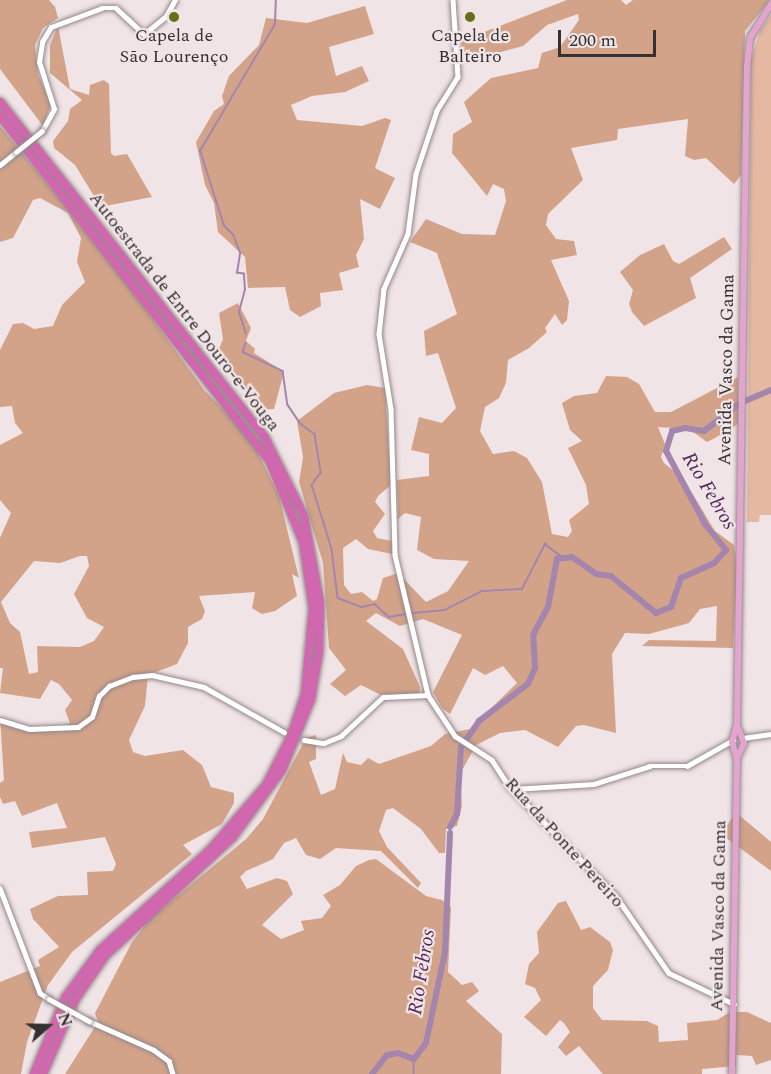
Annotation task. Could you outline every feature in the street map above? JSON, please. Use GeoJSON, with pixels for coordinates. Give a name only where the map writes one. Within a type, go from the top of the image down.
{"type":"FeatureCollection","features":[{"type":"Feature","properties":{"kind":"highway","name":"Autoestrada de Entre Douro-e-Vouga"},"geometry":{"type":"LineString","coordinates":[[0,102],[265,438],[304,516],[320,603],[319,651],[310,699],[278,777],[233,837],[105,956],[75,1000],[43,1074]]}},
{"type":"Feature","properties":{"kind":"highway","name":"Autoestrada de Entre Douro-e-Vouga"},"geometry":{"type":"LineString","coordinates":[[0,116],[270,462],[290,501],[303,542],[313,609],[305,694],[291,736],[266,785],[211,849],[100,950],[65,998],[34,1074]]}},
{"type":"Feature","properties":{"kind":"main road","name":"Avenida Vasco da Gama"},"geometry":{"type":"LineString","coordinates":[[732,1074],[748,53],[750,38],[771,4]]}},
{"type":"Feature","properties":{"kind":"main road","name":"Avenida Vasco da Gama"},"geometry":{"type":"LineString","coordinates":[[748,53],[771,10]]}},
{"type":"Feature","properties":{"kind":"street"},"geometry":{"type":"LineString","coordinates":[[0,165],[42,131],[54,109],[39,62],[46,33],[64,20],[102,8],[119,9],[144,34],[172,9],[175,0]]}},
{"type":"Feature","properties":{"kind":"street"},"geometry":{"type":"LineString","coordinates":[[304,740],[324,743],[341,736],[383,697],[428,695],[395,555],[391,409],[379,334],[384,289],[408,234],[416,174],[438,111],[457,81],[459,61],[453,0]]}},
{"type":"Feature","properties":{"kind":"street"},"geometry":{"type":"LineString","coordinates":[[0,720],[29,729],[78,728],[92,717],[99,696],[109,686],[152,675],[204,687],[267,725],[284,732]]}},
{"type":"Feature","properties":{"kind":"street","name":"Rua da Ponte Pereiro"},"geometry":{"type":"LineString","coordinates":[[428,695],[463,742],[489,757],[513,789],[616,896],[669,973],[734,1004]]}},
{"type":"Feature","properties":{"kind":"street"},"geometry":{"type":"LineString","coordinates":[[724,745],[737,722]]}},
{"type":"Feature","properties":{"kind":"street"},"geometry":{"type":"LineString","coordinates":[[513,789],[594,784],[650,766],[687,766],[724,745],[771,734]]}},
{"type":"Feature","properties":{"kind":"street"},"geometry":{"type":"LineString","coordinates":[[0,888],[40,993],[89,1021],[154,1050],[169,1061],[173,1074]]}},
{"type":"Feature","properties":{"kind":"shaded area"},"geometry":{"type":"Polygon","coordinates":[[[0,0],[49,0],[55,7],[58,18],[43,28],[35,45],[38,74],[51,104],[43,126],[0,69],[0,0]]]}},
{"type":"Feature","properties":{"kind":"shaded area"},"geometry":{"type":"Polygon","coordinates":[[[567,0],[621,0],[626,5],[633,0],[770,0],[745,31],[741,175],[734,184],[706,158],[694,160],[685,156],[688,119],[618,129],[617,140],[571,148],[583,180],[548,214],[546,225],[556,239],[574,241],[577,255],[551,260],[569,301],[567,320],[562,325],[555,314],[545,328],[547,332],[529,348],[508,360],[506,383],[499,398],[485,407],[480,431],[493,454],[514,451],[527,458],[542,482],[552,534],[568,537],[572,531],[569,520],[589,504],[586,485],[568,448],[582,441],[570,430],[562,403],[574,396],[597,393],[606,376],[627,377],[639,384],[655,412],[671,412],[738,377],[738,424],[707,442],[689,429],[658,427],[665,444],[661,457],[664,463],[683,478],[715,531],[734,545],[737,564],[733,648],[642,646],[649,640],[716,641],[717,606],[700,609],[689,623],[649,634],[625,633],[612,654],[616,733],[584,725],[576,726],[558,747],[525,730],[500,733],[476,745],[460,774],[462,806],[457,826],[446,829],[445,853],[439,853],[421,829],[393,808],[386,810],[379,831],[387,847],[421,883],[418,888],[381,851],[336,848],[320,859],[306,855],[296,838],[284,843],[273,859],[246,871],[240,877],[247,889],[277,878],[287,881],[293,894],[262,925],[281,939],[304,930],[301,921],[322,918],[331,906],[323,895],[340,885],[356,866],[369,860],[376,859],[426,896],[442,900],[451,907],[448,972],[462,985],[472,982],[479,991],[466,1001],[502,1034],[501,1074],[65,1074],[98,1022],[95,1013],[132,942],[152,917],[246,839],[263,819],[306,738],[316,735],[316,759],[309,762],[321,795],[335,789],[343,753],[347,762],[361,765],[368,758],[379,764],[431,746],[445,734],[470,729],[517,683],[503,666],[485,675],[473,668],[450,714],[442,708],[433,692],[462,635],[423,619],[400,626],[376,613],[366,621],[403,649],[420,687],[419,696],[387,698],[361,685],[345,696],[330,684],[346,670],[329,648],[323,563],[299,482],[303,457],[297,421],[334,393],[367,385],[385,388],[391,485],[378,496],[375,502],[385,514],[373,531],[377,538],[392,541],[392,554],[368,549],[356,539],[343,548],[344,585],[351,594],[362,592],[373,601],[377,599],[383,578],[398,573],[426,602],[448,591],[469,561],[434,559],[417,550],[421,517],[405,513],[398,519],[397,480],[429,476],[429,454],[411,450],[419,417],[442,423],[456,408],[438,353],[426,356],[424,331],[457,314],[437,253],[410,242],[426,219],[462,234],[495,235],[506,201],[504,189],[493,184],[487,196],[452,153],[453,134],[472,122],[464,102],[491,78],[538,68],[542,53],[560,47],[579,20],[578,14],[547,25],[523,46],[464,62],[461,41],[567,0]]]}},
{"type":"Feature","properties":{"kind":"shaded area"},"geometry":{"type":"Polygon","coordinates":[[[365,6],[374,34],[329,47],[336,76],[362,66],[369,81],[345,92],[312,96],[291,105],[297,120],[362,126],[385,118],[391,120],[375,168],[395,178],[380,209],[360,199],[364,239],[356,255],[359,267],[339,273],[343,290],[320,293],[321,306],[300,317],[290,310],[285,287],[248,288],[245,257],[218,232],[214,203],[205,185],[196,142],[214,111],[224,104],[222,96],[229,76],[259,45],[266,18],[307,23],[365,6]]]}},
{"type":"Feature","properties":{"kind":"shaded area"},"geometry":{"type":"Polygon","coordinates":[[[771,15],[771,515],[760,515],[759,522],[747,522],[751,60],[760,31],[771,15]]]}},
{"type":"Feature","properties":{"kind":"shaded area"},"geometry":{"type":"Polygon","coordinates":[[[58,26],[70,89],[89,95],[90,85],[104,80],[109,84],[111,153],[114,156],[127,154],[152,197],[105,206],[105,214],[75,165],[54,148],[53,141],[68,121],[70,109],[82,100],[50,73],[50,45],[58,26]]]}},
{"type":"Feature","properties":{"kind":"shaded area"},"geometry":{"type":"Polygon","coordinates":[[[0,126],[114,266],[205,391],[238,424],[258,453],[279,496],[299,578],[292,574],[297,596],[275,611],[262,614],[252,608],[255,592],[199,596],[205,611],[202,619],[188,627],[188,643],[177,664],[148,675],[145,706],[129,740],[133,752],[145,756],[183,750],[202,765],[211,787],[234,793],[234,803],[222,824],[183,845],[192,854],[72,952],[48,985],[27,1042],[21,1074],[0,1074],[0,982],[40,966],[38,960],[59,947],[33,919],[30,909],[58,896],[88,895],[87,872],[113,871],[116,864],[105,837],[32,848],[29,832],[67,828],[57,803],[22,816],[15,801],[3,804],[0,797],[0,783],[4,780],[0,717],[27,728],[64,726],[70,723],[65,710],[72,700],[59,684],[51,680],[40,699],[0,693],[3,668],[0,668],[0,538],[11,513],[0,500],[0,445],[23,433],[15,423],[12,406],[0,407],[0,350],[13,324],[23,323],[34,329],[53,326],[62,305],[85,282],[77,262],[81,238],[68,213],[40,198],[33,200],[13,238],[0,242],[0,126]],[[87,556],[60,563],[34,561],[1,602],[10,623],[20,632],[29,674],[38,672],[37,646],[80,647],[94,641],[104,627],[87,618],[74,594],[89,566],[87,556]]]}},
{"type":"Feature","properties":{"kind":"shaded area"},"geometry":{"type":"Polygon","coordinates":[[[724,237],[732,249],[690,278],[696,298],[644,326],[632,312],[629,304],[633,290],[620,272],[640,255],[664,244],[673,261],[679,264],[724,237]]]}},
{"type":"Feature","properties":{"kind":"shaded area"},"geometry":{"type":"Polygon","coordinates":[[[238,303],[251,328],[246,341],[255,349],[254,353],[284,372],[274,409],[259,410],[216,356],[223,339],[219,313],[238,303]]]}},
{"type":"Feature","properties":{"kind":"shaded area"},"geometry":{"type":"Polygon","coordinates":[[[739,815],[771,842],[771,871],[721,834],[733,817],[739,815]]]}},
{"type":"Feature","properties":{"kind":"shaded area"},"geometry":{"type":"Polygon","coordinates":[[[566,901],[581,930],[590,927],[610,942],[613,950],[608,970],[593,986],[593,1008],[602,1020],[647,1021],[658,1026],[659,1042],[688,1040],[687,1023],[717,1020],[730,1012],[747,1012],[771,1023],[771,1060],[756,1065],[752,1056],[736,1055],[736,1066],[702,1069],[702,1074],[603,1074],[579,1046],[566,1056],[558,1047],[570,1032],[564,1023],[560,1020],[546,1036],[524,1017],[541,1000],[535,988],[525,984],[529,964],[539,953],[537,932],[558,903],[566,901]]]}},
{"type":"Feature","properties":{"kind":"waterway"},"geometry":{"type":"LineString","coordinates":[[246,334],[239,312],[245,290],[244,274],[237,273],[240,253],[233,235],[224,226],[200,151],[275,24],[276,0]]}},
{"type":"Feature","properties":{"kind":"waterway"},"geometry":{"type":"LineString","coordinates":[[246,343],[243,352],[283,371],[288,405],[301,424],[315,434],[321,473],[312,485],[332,549],[338,598],[362,607],[375,604],[389,617],[406,614]]}},
{"type":"Feature","properties":{"kind":"waterway","name":"Rio Febros"},"geometry":{"type":"LineString","coordinates":[[745,401],[771,390]]}},
{"type":"Feature","properties":{"kind":"waterway","name":"Rio Febros"},"geometry":{"type":"LineString","coordinates":[[450,827],[457,814],[461,747],[479,721],[528,684],[535,668],[533,635],[548,607],[557,559],[572,557],[596,574],[611,576],[656,613],[671,607],[681,578],[714,563],[726,550],[705,524],[666,451],[672,431],[685,428],[704,431],[739,404]]}},
{"type":"Feature","properties":{"kind":"waterway"},"geometry":{"type":"LineString","coordinates":[[412,613],[445,610],[482,591],[522,589],[545,544],[562,557]]}},
{"type":"Feature","properties":{"kind":"waterway","name":"Rio Febros"},"geometry":{"type":"LineString","coordinates":[[372,1074],[387,1055],[398,1053],[414,1059],[426,1043],[445,952],[450,833]]}},
{"type":"Feature","properties":{"kind":"waterway"},"geometry":{"type":"LineString","coordinates":[[414,1059],[414,1074]]}},
{"type":"Feature","properties":{"kind":"place","name":"Capela de São Lourenço"},"geometry":{"type":"Point","coordinates":[174,17]}},
{"type":"Feature","properties":{"kind":"place","name":"Capela de Balteiro"},"geometry":{"type":"Point","coordinates":[470,17]}}]}
